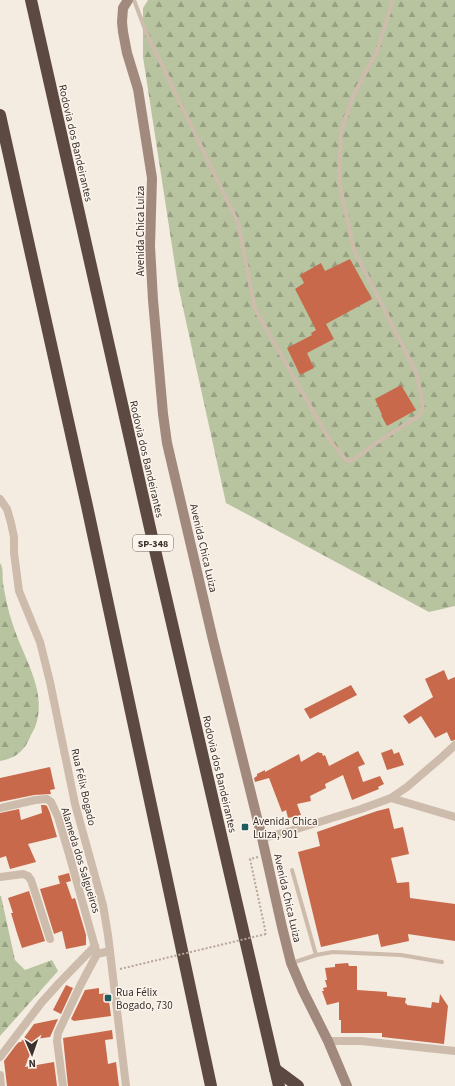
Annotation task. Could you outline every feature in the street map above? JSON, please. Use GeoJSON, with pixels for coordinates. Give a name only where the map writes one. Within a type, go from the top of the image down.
{"type":"FeatureCollection","features":[{"type":"Feature","properties":{"kind":"highway","name":"Rodovia dos Bandeirantes"},"geometry":{"type":"LineString","coordinates":[[31,0],[150,529],[280,1086]]}},
{"type":"Feature","properties":{"kind":"highway"},"geometry":{"type":"LineString","coordinates":[[0,115],[87,506],[211,1086]]}},
{"type":"Feature","properties":{"kind":"highway"},"geometry":{"type":"LineString","coordinates":[[275,1069],[298,1086]]}},
{"type":"Feature","properties":{"kind":"main road","name":"Avenida Chica Luiza"},"geometry":{"type":"LineString","coordinates":[[128,0],[123,8],[123,32],[127,53],[138,89],[152,178],[150,246],[153,300],[164,425],[213,640],[291,963],[328,1041],[347,1086]]}},
{"type":"Feature","properties":{"kind":"street","name":"Rua Félix Bogado"},"geometry":{"type":"LineString","coordinates":[[0,499],[7,509],[12,523],[19,591],[40,642],[50,682],[75,804],[103,905],[126,1086]]}},
{"type":"Feature","properties":{"kind":"street"},"geometry":{"type":"LineString","coordinates":[[262,838],[287,832],[392,798],[442,758],[455,745]]}},
{"type":"Feature","properties":{"kind":"street"},"geometry":{"type":"LineString","coordinates":[[392,798],[455,817]]}},
{"type":"Feature","properties":{"kind":"street","name":"Alameda dos Salgueiros"},"geometry":{"type":"LineString","coordinates":[[0,808],[35,800],[47,799],[51,802],[58,817],[96,950]]}},
{"type":"Feature","properties":{"kind":"street"},"geometry":{"type":"LineString","coordinates":[[0,877],[23,874],[28,876],[31,880],[50,939]]}},
{"type":"Feature","properties":{"kind":"street"},"geometry":{"type":"LineString","coordinates":[[63,1086],[57,1041],[58,1033],[96,950]]}},
{"type":"Feature","properties":{"kind":"street"},"geometry":{"type":"LineString","coordinates":[[0,1057],[42,1002],[60,982],[96,950],[110,951]]}},
{"type":"Feature","properties":{"kind":"street"},"geometry":{"type":"LineString","coordinates":[[328,1041],[361,1041],[455,1051]]}},
{"type":"Feature","properties":{"kind":"street"},"geometry":{"type":"LineString","coordinates":[[0,1075],[2,1086]]}},
{"type":"Feature","properties":{"kind":"lane"},"geometry":{"type":"LineString","coordinates":[[134,0],[146,32],[238,223],[255,310],[330,441],[347,461],[353,460],[373,445],[420,415],[423,404],[416,372],[354,250],[339,182],[341,131],[353,96],[377,51],[393,0]]}},
{"type":"Feature","properties":{"kind":"lane"},"geometry":{"type":"LineString","coordinates":[[292,870],[316,955]]}},
{"type":"Feature","properties":{"kind":"lane"},"geometry":{"type":"LineString","coordinates":[[291,963],[316,955],[333,952],[401,955],[442,962]]}},
{"type":"Feature","properties":{"kind":"path"},"geometry":{"type":"LineString","coordinates":[[120,969],[266,934],[250,859],[256,858]]}},
{"type":"Feature","properties":{"kind":"green space"},"geometry":{"type":"Polygon","coordinates":[[[148,0],[455,0],[455,606],[429,612],[226,503],[178,285],[143,57],[143,8],[148,0]]]}},
{"type":"Feature","properties":{"kind":"green space"},"geometry":{"type":"Polygon","coordinates":[[[0,563],[9,613],[35,683],[39,709],[36,725],[23,749],[11,758],[0,761],[0,563]]]}},
{"type":"Feature","properties":{"kind":"green space"},"geometry":{"type":"Polygon","coordinates":[[[0,896],[15,960],[25,970],[52,960],[58,971],[0,1036],[0,896]]]}},
{"type":"Feature","properties":{"kind":"building"},"geometry":{"type":"Polygon","coordinates":[[[350,259],[372,299],[326,324],[334,339],[307,353],[314,368],[300,375],[287,348],[312,335],[311,333],[316,330],[295,289],[304,283],[300,275],[321,263],[325,271],[350,259]]]}},
{"type":"Feature","properties":{"kind":"building"},"geometry":{"type":"Polygon","coordinates":[[[401,385],[416,410],[387,426],[375,399],[401,385]]]}},
{"type":"Feature","properties":{"kind":"building"},"geometry":{"type":"Polygon","coordinates":[[[444,670],[448,680],[455,677],[455,740],[451,741],[447,732],[435,738],[421,716],[409,724],[403,716],[433,697],[425,679],[444,670]]]}},
{"type":"Feature","properties":{"kind":"building"},"geometry":{"type":"Polygon","coordinates":[[[351,685],[357,695],[310,719],[304,709],[351,685]]]}},
{"type":"Feature","properties":{"kind":"building"},"geometry":{"type":"Polygon","coordinates":[[[392,749],[394,754],[399,752],[404,765],[387,770],[381,753],[392,749]]]}},
{"type":"Feature","properties":{"kind":"building"},"geometry":{"type":"Polygon","coordinates":[[[358,751],[365,764],[358,767],[363,782],[380,776],[384,784],[378,787],[379,789],[352,800],[343,775],[325,784],[326,788],[310,796],[311,801],[297,804],[301,815],[288,818],[286,810],[282,812],[269,778],[255,782],[254,778],[257,774],[265,770],[265,772],[299,754],[301,762],[318,752],[322,753],[323,756],[325,755],[329,766],[358,751]]]}},
{"type":"Feature","properties":{"kind":"building"},"geometry":{"type":"Polygon","coordinates":[[[50,767],[55,789],[50,790],[51,794],[34,795],[0,802],[0,778],[50,767]]]}},
{"type":"Feature","properties":{"kind":"building"},"geometry":{"type":"Polygon","coordinates":[[[41,805],[47,806],[57,837],[28,844],[36,862],[10,869],[6,856],[0,858],[0,813],[19,809],[21,820],[42,813],[41,805]]]}},
{"type":"Feature","properties":{"kind":"building"},"geometry":{"type":"Polygon","coordinates":[[[389,808],[394,829],[403,827],[409,854],[391,858],[397,883],[409,882],[410,898],[455,904],[455,941],[408,934],[409,941],[381,947],[378,934],[321,947],[298,852],[320,846],[317,832],[389,808]]]}},
{"type":"Feature","properties":{"kind":"building"},"geometry":{"type":"Polygon","coordinates":[[[69,873],[71,881],[60,884],[58,876],[69,873]]]}},
{"type":"Feature","properties":{"kind":"building"},"geometry":{"type":"Polygon","coordinates":[[[66,882],[72,899],[75,898],[86,935],[86,945],[66,949],[62,931],[54,934],[40,889],[66,882]]]}},
{"type":"Feature","properties":{"kind":"building"},"geometry":{"type":"Polygon","coordinates":[[[29,891],[45,941],[22,948],[8,898],[29,891]]]}},
{"type":"Feature","properties":{"kind":"building"},"geometry":{"type":"Polygon","coordinates":[[[348,963],[349,966],[357,966],[357,990],[387,992],[387,996],[406,998],[405,1003],[407,1005],[431,1008],[432,1002],[439,1003],[440,994],[448,1006],[444,1044],[382,1037],[382,1033],[341,1033],[339,1002],[327,1005],[322,991],[324,991],[323,988],[327,987],[325,980],[327,980],[325,968],[335,967],[335,964],[348,963]]]}},
{"type":"Feature","properties":{"kind":"building"},"geometry":{"type":"Polygon","coordinates":[[[66,985],[73,988],[61,1014],[53,1010],[66,985]]]}},
{"type":"Feature","properties":{"kind":"building"},"geometry":{"type":"Polygon","coordinates":[[[99,988],[99,994],[108,993],[111,1016],[74,1021],[71,1019],[85,990],[99,988]]]}},
{"type":"Feature","properties":{"kind":"building"},"geometry":{"type":"Polygon","coordinates":[[[58,1019],[50,1037],[36,1039],[25,1067],[54,1062],[57,1086],[7,1086],[4,1061],[16,1045],[21,1042],[34,1024],[58,1019]]]}},
{"type":"Feature","properties":{"kind":"building"},"geometry":{"type":"Polygon","coordinates":[[[112,1030],[113,1039],[105,1040],[108,1064],[116,1062],[119,1086],[68,1086],[63,1038],[112,1030]]]}},
{"type":"Feature","properties":{"kind":"place","name":"Avenida Chica Luiza, 901"},"geometry":{"type":"Point","coordinates":[245,827]}},
{"type":"Feature","properties":{"kind":"place","name":"Rua Félix Bogado, 730"},"geometry":{"type":"Point","coordinates":[108,998]}}]}
